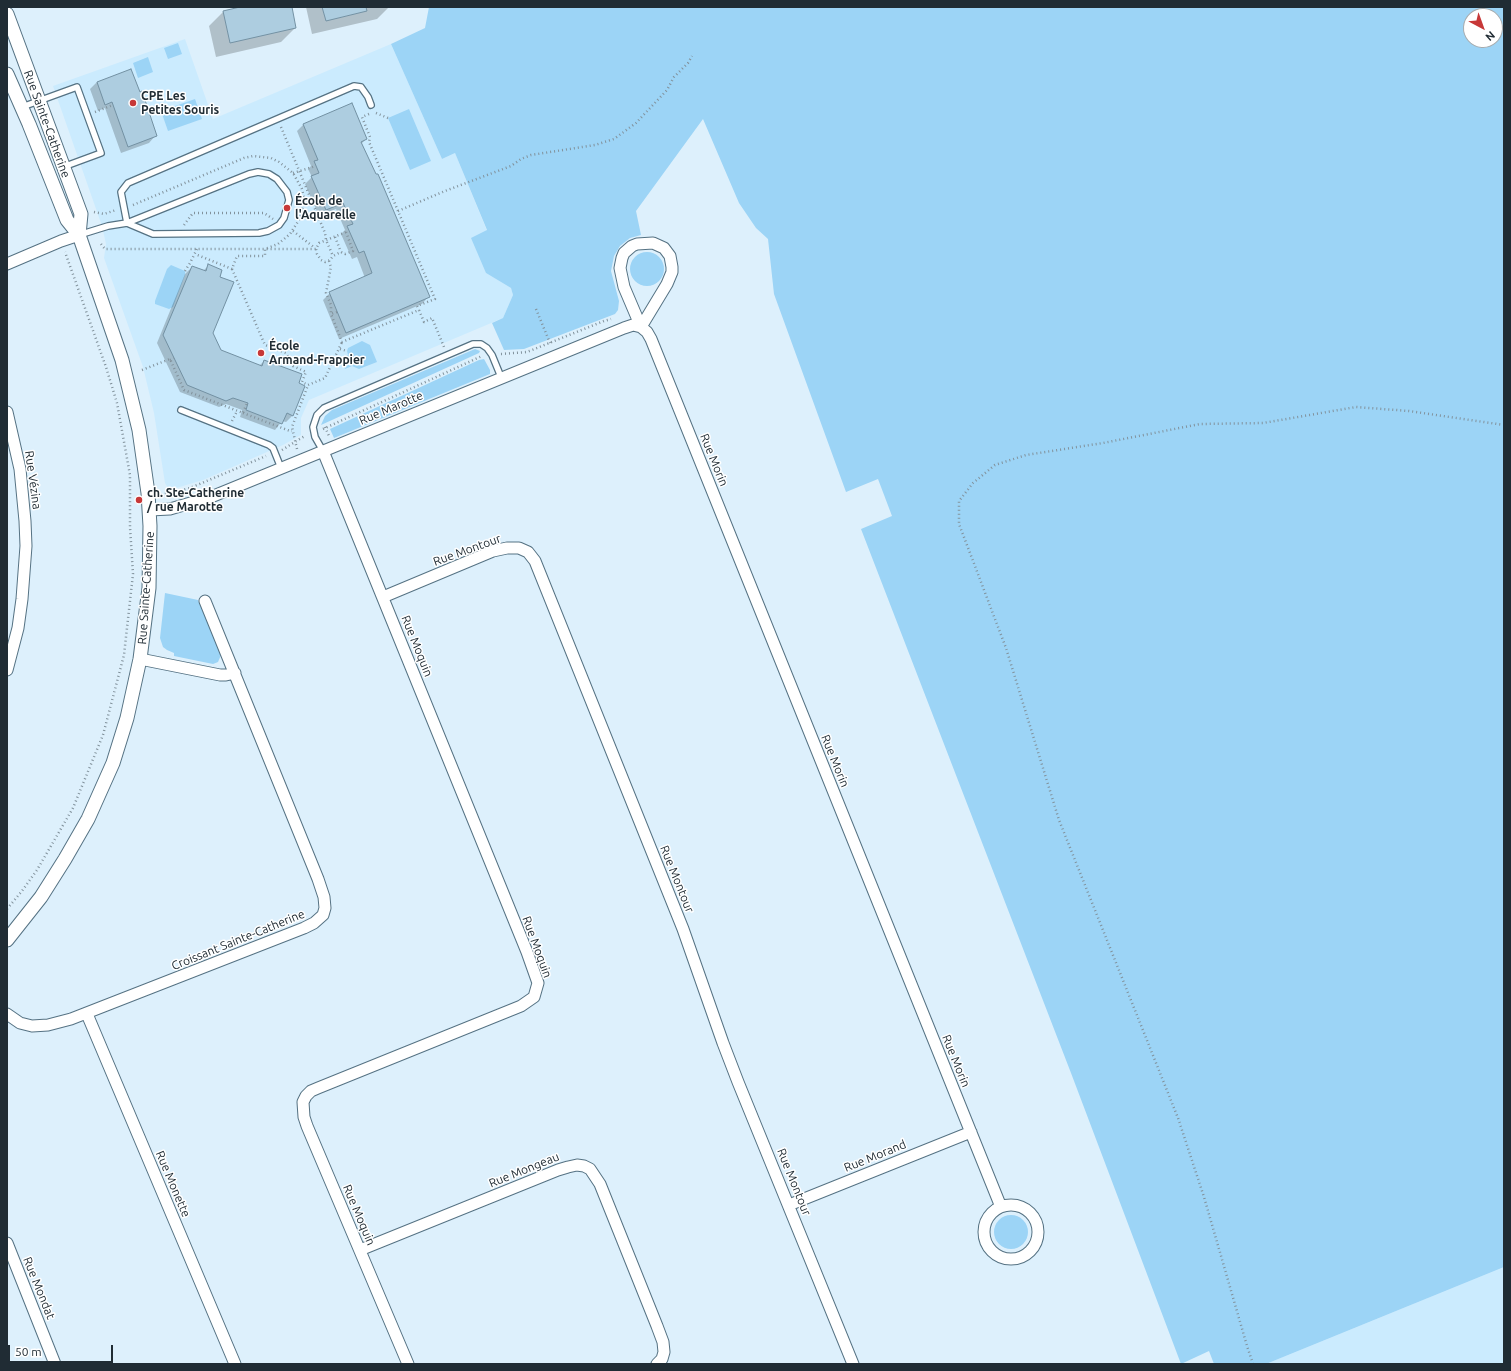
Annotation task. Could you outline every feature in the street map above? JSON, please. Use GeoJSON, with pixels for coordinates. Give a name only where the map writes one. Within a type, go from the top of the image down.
{"type":"FeatureCollection","features":[{"type":"Feature","properties":{"kind":"street","name":"Rue Sainte-Catherine"},"geometry":{"type":"LineString","coordinates":[[7,14],[81,214],[79,235]]}},
{"type":"Feature","properties":{"kind":"street","name":"Rue Sainte-Catherine"},"geometry":{"type":"LineString","coordinates":[[7,74],[42,154],[66,220],[79,235],[122,360],[135,408],[145,464],[150,510],[148,588],[140,659],[127,718],[113,763],[88,819],[58,871],[32,910],[7,940]]}},
{"type":"Feature","properties":{"kind":"street"},"geometry":{"type":"LineString","coordinates":[[7,264],[79,235]]}},
{"type":"Feature","properties":{"kind":"street","name":"Rue Morin"},"geometry":{"type":"LineString","coordinates":[[641,327],[667,284],[672,272],[670,256],[664,248],[653,243],[642,243],[632,246],[624,254],[621,263],[621,275],[624,287],[641,327],[647,332],[651,339],[1001,1207]]}},
{"type":"Feature","properties":{"kind":"street","name":"Rue Marotte"},"geometry":{"type":"LineString","coordinates":[[150,510],[170,509],[200,500],[624,328],[633,325],[641,327]]}},
{"type":"Feature","properties":{"kind":"street","name":"Rue Vézina"},"geometry":{"type":"LineString","coordinates":[[7,412],[11,444],[20,469],[26,546],[18,628],[7,670]]}},
{"type":"Feature","properties":{"kind":"street","name":"Rue Moquin"},"geometry":{"type":"LineString","coordinates":[[323,451],[538,983],[534,997],[521,1006],[352,1073],[311,1091],[303,1102],[306,1121],[408,1364]]}},
{"type":"Feature","properties":{"kind":"street","name":"Rue Montour"},"geometry":{"type":"LineString","coordinates":[[383,597],[493,551],[507,548],[519,548],[528,552],[535,561],[683,929],[723,1043],[853,1364]]}},
{"type":"Feature","properties":{"kind":"street","name":"Croissant Sainte-Catherine"},"geometry":{"type":"LineString","coordinates":[[7,1014],[20,1023],[36,1026],[48,1025],[87,1014],[304,928],[314,923],[323,914],[325,908],[324,897],[318,879],[205,601]]}},
{"type":"Feature","properties":{"kind":"street"},"geometry":{"type":"LineString","coordinates":[[140,659],[220,675],[235,673]]}},
{"type":"Feature","properties":{"kind":"street","name":"Rue Monette"},"geometry":{"type":"LineString","coordinates":[[87,1014],[234,1364]]}},
{"type":"Feature","properties":{"kind":"street","name":"Rue Morand"},"geometry":{"type":"LineString","coordinates":[[789,1205],[971,1132]]}},
{"type":"Feature","properties":{"kind":"street","name":"Rue Mongeau"},"geometry":{"type":"LineString","coordinates":[[360,1250],[558,1170],[568,1167],[584,1166],[590,1169],[600,1184],[659,1331],[663,1342],[664,1352],[662,1359],[657,1364]]}},
{"type":"Feature","properties":{"kind":"street"},"geometry":{"type":"LineString","coordinates":[[1009,1205],[1026,1209],[1037,1222],[1039,1231],[1038,1239],[1029,1254],[1021,1258],[1012,1260],[1002,1259],[988,1247],[984,1238],[984,1228],[987,1219],[993,1212],[1001,1207],[1009,1205]]}},
{"type":"Feature","properties":{"kind":"street","name":"Rue Mondat"},"geometry":{"type":"LineString","coordinates":[[7,1243],[55,1364]]}},
{"type":"Feature","properties":{"kind":"lane"},"geometry":{"type":"LineString","coordinates":[[127,223],[121,192],[128,182],[354,86],[361,87],[368,97],[371,105]]}},
{"type":"Feature","properties":{"kind":"lane"},"geometry":{"type":"LineString","coordinates":[[22,107],[77,87],[101,153],[63,167]]}},
{"type":"Feature","properties":{"kind":"lane"},"geometry":{"type":"LineString","coordinates":[[79,235],[108,226],[127,223],[249,174],[258,172],[269,174],[277,179],[287,192],[289,200],[284,218],[279,225],[268,231],[260,233],[152,234],[127,223]]}},
{"type":"Feature","properties":{"kind":"lane"},"geometry":{"type":"LineString","coordinates":[[323,451],[315,437],[313,427],[317,415],[324,408],[339,400],[473,344],[481,344],[487,348],[492,355],[501,377]]}},
{"type":"Feature","properties":{"kind":"lane"},"geometry":{"type":"LineString","coordinates":[[181,410],[269,445],[273,448],[281,468]]}},
{"type":"Feature","properties":{"kind":"path"},"geometry":{"type":"LineString","coordinates":[[398,211],[511,166],[521,159],[531,155],[594,145],[614,139],[636,123],[667,90],[674,77],[688,63],[692,56]]}},
{"type":"Feature","properties":{"kind":"path"},"geometry":{"type":"LineString","coordinates":[[106,108],[113,105]]}},
{"type":"Feature","properties":{"kind":"path"},"geometry":{"type":"LineString","coordinates":[[388,118],[374,112],[362,117],[370,137],[369,142],[435,299],[417,306],[424,322],[432,318],[444,347]]}},
{"type":"Feature","properties":{"kind":"path"},"geometry":{"type":"LineString","coordinates":[[285,138],[325,233],[326,240],[333,256]]}},
{"type":"Feature","properties":{"kind":"path"},"geometry":{"type":"LineString","coordinates":[[133,205],[244,158],[253,156],[271,158],[279,162],[293,173],[298,181],[303,195],[304,206],[293,231],[278,244],[265,249]]}},
{"type":"Feature","properties":{"kind":"path"},"geometry":{"type":"LineString","coordinates":[[293,173],[316,166]]}},
{"type":"Feature","properties":{"kind":"path"},"geometry":{"type":"LineString","coordinates":[[303,195],[308,194]]}},
{"type":"Feature","properties":{"kind":"path"},"geometry":{"type":"LineString","coordinates":[[91,210],[104,214],[119,209]]}},
{"type":"Feature","properties":{"kind":"path"},"geometry":{"type":"LineString","coordinates":[[193,213],[264,212],[273,219]]}},
{"type":"Feature","properties":{"kind":"path"},"geometry":{"type":"LineString","coordinates":[[293,231],[316,248]]}},
{"type":"Feature","properties":{"kind":"path"},"geometry":{"type":"LineString","coordinates":[[346,232],[354,251],[345,254],[342,252],[325,262],[321,260],[317,254],[316,248],[319,243],[326,240],[346,232]]}},
{"type":"Feature","properties":{"kind":"path"},"geometry":{"type":"LineString","coordinates":[[335,236],[342,252]]}},
{"type":"Feature","properties":{"kind":"path"},"geometry":{"type":"LineString","coordinates":[[101,244],[105,249],[316,248]]}},
{"type":"Feature","properties":{"kind":"path"},"geometry":{"type":"LineString","coordinates":[[185,271],[197,249]]}},
{"type":"Feature","properties":{"kind":"path"},"geometry":{"type":"LineString","coordinates":[[232,269],[237,256],[265,256],[265,249]]}},
{"type":"Feature","properties":{"kind":"path"},"geometry":{"type":"LineString","coordinates":[[195,254],[232,269],[265,344],[286,353],[293,366],[306,372],[302,382],[308,385]]}},
{"type":"Feature","properties":{"kind":"path","name":"Rue Sainte-Catherine"},"geometry":{"type":"LineString","coordinates":[[7,909],[37,870],[73,808],[103,735],[124,655],[134,574],[130,523],[130,475],[117,403],[106,366],[67,257]]}},
{"type":"Feature","properties":{"kind":"path"},"geometry":{"type":"LineString","coordinates":[[298,451],[292,427],[308,385],[325,378],[342,342],[331,314],[331,306],[326,293],[331,266],[329,261]]}},
{"type":"Feature","properties":{"kind":"path"},"geometry":{"type":"LineString","coordinates":[[342,342],[419,310]]}},
{"type":"Feature","properties":{"kind":"path"},"geometry":{"type":"LineString","coordinates":[[536,310],[550,343]]}},
{"type":"Feature","properties":{"kind":"path"},"geometry":{"type":"LineString","coordinates":[[331,314],[337,312]]}},
{"type":"Feature","properties":{"kind":"path"},"geometry":{"type":"LineString","coordinates":[[500,354],[527,352],[604,320],[613,320]]}},
{"type":"Feature","properties":{"kind":"path"},"geometry":{"type":"LineString","coordinates":[[340,349],[347,351]]}},
{"type":"Feature","properties":{"kind":"path","name":"Rue Marotte"},"geometry":{"type":"LineString","coordinates":[[321,430],[476,358],[485,356]]}},
{"type":"Feature","properties":{"kind":"path"},"geometry":{"type":"LineString","coordinates":[[142,370],[174,358]]}},
{"type":"Feature","properties":{"kind":"path"},"geometry":{"type":"LineString","coordinates":[[170,360],[184,390],[290,432],[292,430]]}},
{"type":"Feature","properties":{"kind":"path"},"geometry":{"type":"LineString","coordinates":[[243,413],[247,403]]}},
{"type":"Feature","properties":{"kind":"path"},"geometry":{"type":"LineString","coordinates":[[1253,1364],[1246,1346],[1204,1197],[1178,1118],[1059,820],[1006,648],[959,524],[959,501],[973,483],[995,465],[1026,455],[1200,424],[1263,423],[1356,406],[1409,411],[1504,425]]}},
{"type":"Feature","properties":{"kind":"path"},"geometry":{"type":"LineString","coordinates":[[325,427],[329,436]]}},
{"type":"Feature","properties":{"kind":"path"},"geometry":{"type":"LineString","coordinates":[[283,449],[295,441],[307,436]]}},
{"type":"Feature","properties":{"kind":"path"},"geometry":{"type":"LineString","coordinates":[[169,493],[190,488],[268,455]]}},
{"type":"Feature","properties":{"kind":"shaded area"},"geometry":{"type":"Polygon","coordinates":[[[429,7],[1504,7],[1504,1267],[1266,1364],[1214,1364],[1209,1351],[1181,1364],[1071,1073],[861,529],[892,516],[878,479],[846,492],[774,294],[768,239],[756,228],[739,203],[703,119],[636,211],[641,235],[630,238],[620,246],[614,256],[611,271],[619,301],[618,310],[615,314],[524,349],[504,350],[492,323],[503,318],[513,295],[511,288],[486,273],[471,238],[487,230],[455,153],[442,159],[391,44],[425,28],[429,7]]]}},
{"type":"Feature","properties":{"kind":"shaded area"},"geometry":{"type":"Polygon","coordinates":[[[185,39],[213,119],[391,44],[442,159],[455,153],[487,231],[486,273],[511,288],[513,295],[503,318],[309,400],[301,418],[301,435],[283,445],[203,480],[173,489],[168,488],[165,483],[154,413],[143,367],[104,258],[106,244],[102,226],[53,86],[185,39]]]}},
{"type":"Feature","properties":{"kind":"shaded area"},"geometry":{"type":"Polygon","coordinates":[[[178,43],[182,54],[168,59],[164,48],[178,43]]]}},
{"type":"Feature","properties":{"kind":"shaded area"},"geometry":{"type":"Polygon","coordinates":[[[148,57],[153,72],[138,78],[133,63],[148,57]]]}},
{"type":"Feature","properties":{"kind":"shaded area"},"geometry":{"type":"Polygon","coordinates":[[[195,99],[202,119],[168,131],[161,111],[195,99]]]}},
{"type":"Feature","properties":{"kind":"shaded area"},"geometry":{"type":"Polygon","coordinates":[[[409,109],[431,161],[410,170],[388,118],[409,109]]]}},
{"type":"Feature","properties":{"kind":"shaded area"},"geometry":{"type":"Polygon","coordinates":[[[644,252],[650,252],[654,253],[661,259],[664,269],[663,276],[657,283],[650,286],[644,286],[640,285],[633,279],[630,272],[630,266],[631,262],[637,255],[644,252]]]}},
{"type":"Feature","properties":{"kind":"shaded area"},"geometry":{"type":"Polygon","coordinates":[[[171,265],[185,271],[185,275],[173,307],[169,309],[155,304],[155,301],[167,269],[171,265]]]}},
{"type":"Feature","properties":{"kind":"shaded area"},"geometry":{"type":"Polygon","coordinates":[[[362,341],[370,345],[377,362],[359,369],[352,366],[345,369],[340,359],[348,355],[348,348],[362,341]]]}},
{"type":"Feature","properties":{"kind":"shaded area"},"geometry":{"type":"Polygon","coordinates":[[[475,349],[480,351],[479,353],[321,425],[325,416],[332,410],[475,349]]]}},
{"type":"Feature","properties":{"kind":"shaded area"},"geometry":{"type":"Polygon","coordinates":[[[484,359],[490,370],[490,374],[334,438],[330,429],[484,359]]]}},
{"type":"Feature","properties":{"kind":"shaded area"},"geometry":{"type":"Polygon","coordinates":[[[165,593],[198,600],[221,655],[218,662],[213,664],[174,656],[174,653],[163,647],[160,638],[165,593]]]}},
{"type":"Feature","properties":{"kind":"shaded area"},"geometry":{"type":"Polygon","coordinates":[[[1011,1215],[1023,1220],[1028,1232],[1023,1244],[1011,1249],[999,1244],[994,1232],[999,1220],[1011,1215]]]}},
{"type":"Feature","properties":{"kind":"shaded area"},"geometry":{"type":"Polygon","coordinates":[[[1504,1267],[1504,1364],[1266,1364],[1504,1267]]]}},
{"type":"Feature","properties":{"kind":"building"},"geometry":{"type":"Polygon","coordinates":[[[240,7],[292,7],[296,28],[230,43],[223,11],[240,7]]]}},
{"type":"Feature","properties":{"kind":"building"},"geometry":{"type":"Polygon","coordinates":[[[322,7],[366,7],[367,11],[326,21],[322,7]]]}},
{"type":"Feature","properties":{"kind":"building"},"geometry":{"type":"Polygon","coordinates":[[[131,69],[140,92],[142,91],[157,136],[128,147],[112,102],[105,105],[97,82],[131,69]]]}},
{"type":"Feature","properties":{"kind":"building"},"geometry":{"type":"Polygon","coordinates":[[[352,103],[367,139],[361,142],[376,174],[378,174],[430,297],[346,333],[329,292],[372,273],[364,251],[359,253],[347,226],[353,224],[343,203],[326,210],[311,176],[319,173],[314,161],[318,160],[303,124],[352,103]]]}},
{"type":"Feature","properties":{"kind":"building"},"geometry":{"type":"Polygon","coordinates":[[[208,264],[222,270],[220,277],[234,282],[213,333],[221,350],[262,366],[264,360],[302,374],[299,383],[305,386],[293,416],[287,413],[282,424],[246,410],[248,403],[233,398],[226,401],[187,385],[163,335],[192,266],[206,271],[208,264]]]}},
{"type":"Feature","properties":{"kind":"place","name":"CPE Les Petites Souris"},"geometry":{"type":"Point","coordinates":[133,103]}},
{"type":"Feature","properties":{"kind":"place","name":"École de l'Aquarelle"},"geometry":{"type":"Point","coordinates":[287,208]}},
{"type":"Feature","properties":{"kind":"place","name":"École Armand-Frappier"},"geometry":{"type":"Point","coordinates":[261,353]}},
{"type":"Feature","properties":{"kind":"place","name":"ch. Ste-Catherine / rue Marotte"},"geometry":{"type":"Point","coordinates":[139,500]}}]}
